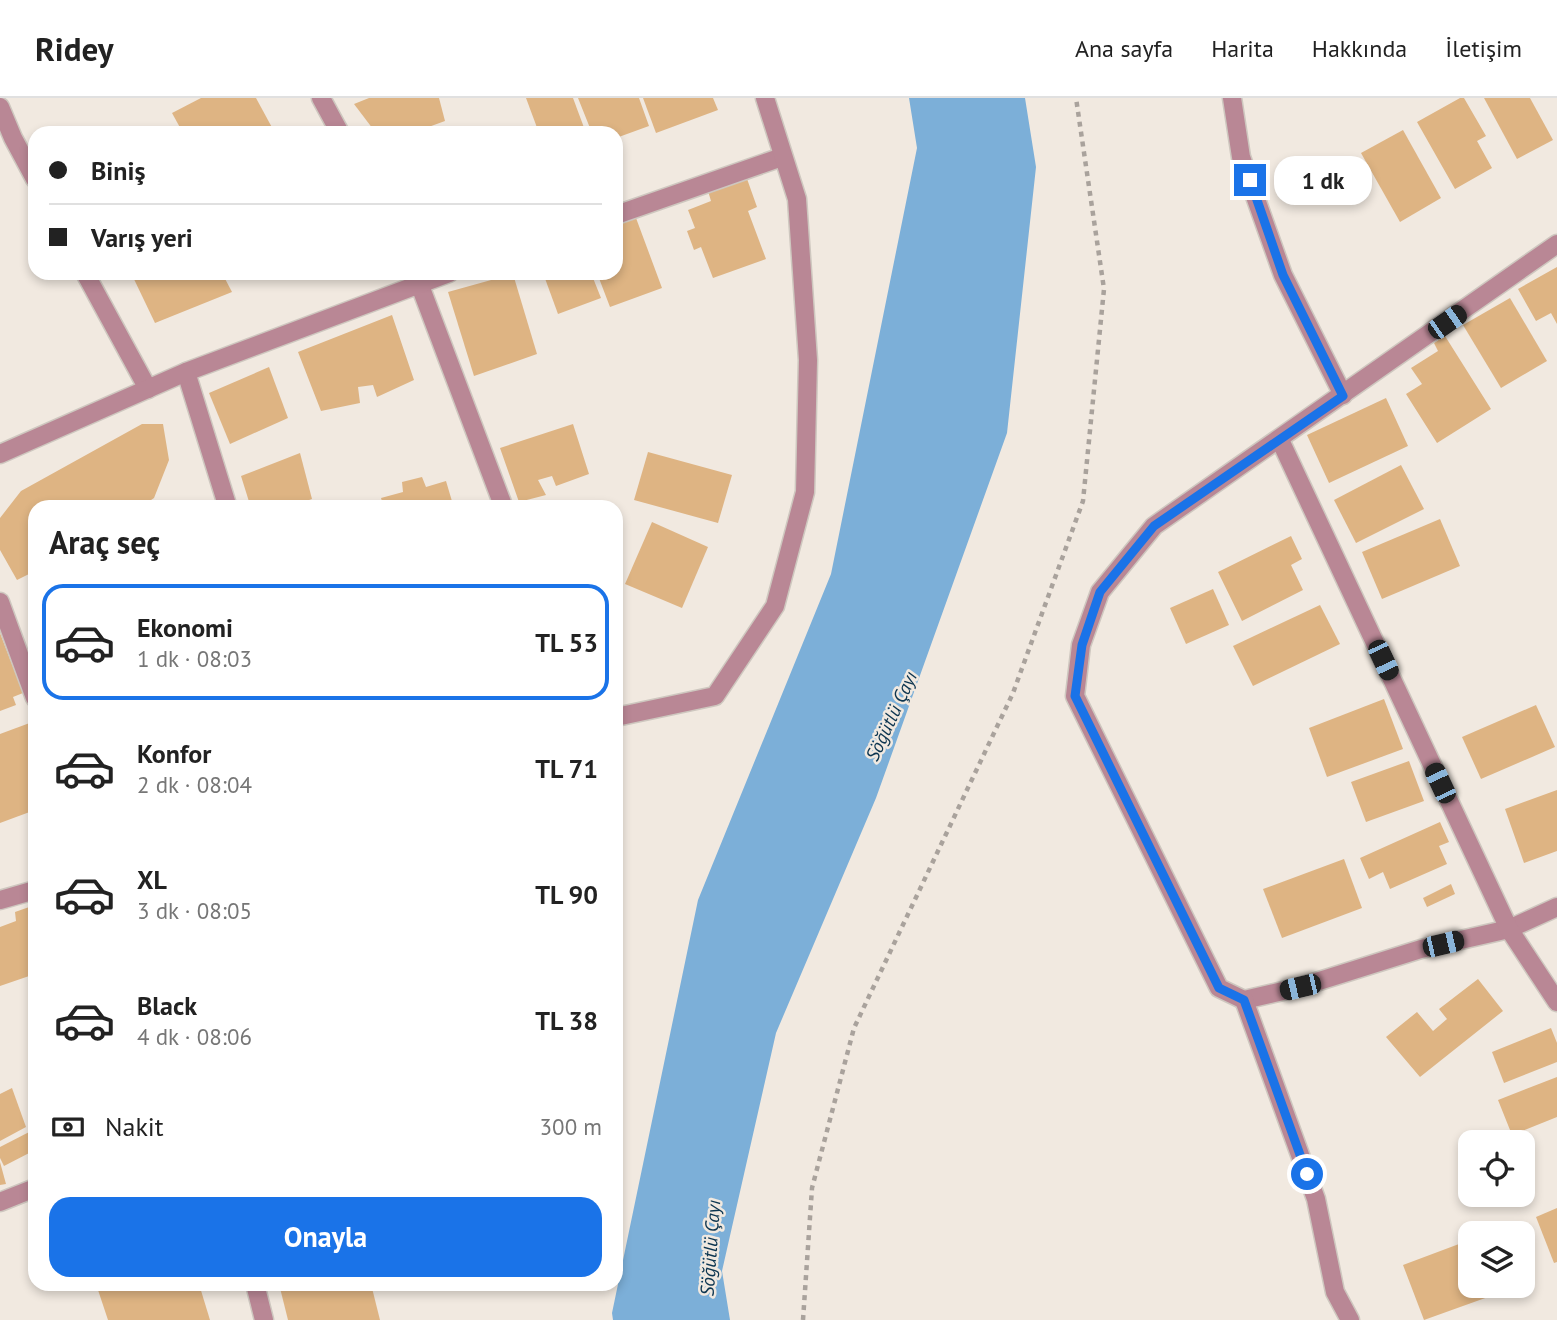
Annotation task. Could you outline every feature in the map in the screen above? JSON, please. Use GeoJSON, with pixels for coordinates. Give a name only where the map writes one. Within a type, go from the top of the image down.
{"type":"FeatureCollection","features":[{"type":"Feature","properties":{"kind":"street"},"geometry":{"type":"LineString","coordinates":[[321,98],[336,126]]}},
{"type":"Feature","properties":{"kind":"street"},"geometry":{"type":"LineString","coordinates":[[623,716],[715,696],[775,606],[805,492],[807,373],[797,199],[765,98]]}},
{"type":"Feature","properties":{"kind":"street"},"geometry":{"type":"LineString","coordinates":[[1232,98],[1241,157],[1283,275],[1343,396]]}},
{"type":"Feature","properties":{"kind":"street"},"geometry":{"type":"LineString","coordinates":[[0,107],[28,166]]}},
{"type":"Feature","properties":{"kind":"street"},"geometry":{"type":"LineString","coordinates":[[623,213],[782,156]]}},
{"type":"Feature","properties":{"kind":"street"},"geometry":{"type":"LineString","coordinates":[[1557,244],[1154,526],[1100,592],[1082,645],[1075,696],[1219,988],[1244,1000],[1300,987],[1421,949],[1509,929],[1557,907]]}},
{"type":"Feature","properties":{"kind":"street"},"geometry":{"type":"LineString","coordinates":[[90,280],[148,388]]}},
{"type":"Feature","properties":{"kind":"street"},"geometry":{"type":"LineString","coordinates":[[0,454],[148,388],[412,280]]}},
{"type":"Feature","properties":{"kind":"street"},"geometry":{"type":"LineString","coordinates":[[418,280],[501,500]]}},
{"type":"Feature","properties":{"kind":"street"},"geometry":{"type":"LineString","coordinates":[[186,372],[226,500]]}},
{"type":"Feature","properties":{"kind":"street"},"geometry":{"type":"LineString","coordinates":[[1280,440],[1509,929],[1557,1002]]}},
{"type":"Feature","properties":{"kind":"street"},"geometry":{"type":"LineString","coordinates":[[0,602],[28,679]]}},
{"type":"Feature","properties":{"kind":"street"},"geometry":{"type":"LineString","coordinates":[[0,900],[28,892]]}},
{"type":"Feature","properties":{"kind":"street"},"geometry":{"type":"LineString","coordinates":[[1244,1000],[1316,1199],[1335,1292],[1350,1320]]}},
{"type":"Feature","properties":{"kind":"street"},"geometry":{"type":"LineString","coordinates":[[0,1202],[28,1191]]}},
{"type":"Feature","properties":{"kind":"street"},"geometry":{"type":"LineString","coordinates":[[257,1291],[264,1320]]}},
{"type":"Feature","properties":{"kind":"path"},"geometry":{"type":"LineString","coordinates":[[803,1320],[812,1188],[854,1028],[1013,693],[1083,501],[1104,289],[1076,98]]}},
{"type":"Feature","properties":{"kind":"water","name":"Söğütlü Çayı"},"geometry":{"type":"Polygon","coordinates":[[[909,98],[1025,98],[1036,167],[1007,433],[876,798],[776,1033],[722,1271],[730,1320],[613,1320],[617,1291],[623,1291],[623,1260],[698,900],[831,574],[917,148],[909,98]]]}},
{"type":"Feature","properties":{"kind":"building"},"geometry":{"type":"Polygon","coordinates":[[[201,98],[256,98],[271,126],[179,126],[172,113],[201,98]]]}},
{"type":"Feature","properties":{"kind":"building"},"geometry":{"type":"Polygon","coordinates":[[[369,98],[439,98],[445,121],[431,126],[371,126],[354,104],[369,98]]]}},
{"type":"Feature","properties":{"kind":"building"},"geometry":{"type":"Polygon","coordinates":[[[526,98],[573,98],[583,126],[536,126],[526,98]]]}},
{"type":"Feature","properties":{"kind":"building"},"geometry":{"type":"Polygon","coordinates":[[[578,98],[639,98],[649,126],[623,135],[623,126],[589,126],[578,98]]]}},
{"type":"Feature","properties":{"kind":"building"},"geometry":{"type":"Polygon","coordinates":[[[643,98],[713,98],[718,110],[656,133],[643,98]]]}},
{"type":"Feature","properties":{"kind":"building"},"geometry":{"type":"Polygon","coordinates":[[[1464,98],[1486,136],[1477,141],[1492,168],[1455,189],[1417,122],[1464,98]]]}},
{"type":"Feature","properties":{"kind":"building"},"geometry":{"type":"Polygon","coordinates":[[[1484,98],[1530,98],[1553,140],[1517,159],[1484,98]]]}},
{"type":"Feature","properties":{"kind":"building"},"geometry":{"type":"Polygon","coordinates":[[[1403,130],[1441,198],[1400,222],[1361,153],[1403,130]]]}},
{"type":"Feature","properties":{"kind":"building"},"geometry":{"type":"Polygon","coordinates":[[[746,176],[757,207],[748,211],[766,259],[713,278],[701,247],[694,250],[687,231],[695,228],[688,210],[711,201],[708,191],[746,176]]]}},
{"type":"Feature","properties":{"kind":"building"},"geometry":{"type":"Polygon","coordinates":[[[636,218],[662,288],[610,307],[600,280],[623,280],[623,223],[636,218]]]}},
{"type":"Feature","properties":{"kind":"building"},"geometry":{"type":"Polygon","coordinates":[[[1557,267],[1557,324],[1551,313],[1536,321],[1518,289],[1557,267]]]}},
{"type":"Feature","properties":{"kind":"building"},"geometry":{"type":"Polygon","coordinates":[[[134,280],[226,280],[232,292],[155,323],[134,280]]]}},
{"type":"Feature","properties":{"kind":"building"},"geometry":{"type":"Polygon","coordinates":[[[491,280],[515,280],[537,354],[474,376],[448,292],[491,280]]]}},
{"type":"Feature","properties":{"kind":"building"},"geometry":{"type":"Polygon","coordinates":[[[546,280],[594,280],[601,298],[558,314],[546,280]]]}},
{"type":"Feature","properties":{"kind":"building"},"geometry":{"type":"Polygon","coordinates":[[[1510,298],[1547,361],[1501,388],[1463,325],[1510,298]]]}},
{"type":"Feature","properties":{"kind":"building"},"geometry":{"type":"Polygon","coordinates":[[[392,315],[414,380],[377,397],[373,385],[358,387],[360,403],[321,411],[298,352],[392,315]]]}},
{"type":"Feature","properties":{"kind":"building"},"geometry":{"type":"Polygon","coordinates":[[[1445,336],[1491,409],[1437,443],[1406,394],[1422,384],[1411,368],[1438,351],[1434,343],[1445,336]]]}},
{"type":"Feature","properties":{"kind":"building"},"geometry":{"type":"Polygon","coordinates":[[[269,367],[288,418],[230,444],[209,393],[269,367]]]}},
{"type":"Feature","properties":{"kind":"building"},"geometry":{"type":"Polygon","coordinates":[[[1386,398],[1408,446],[1329,483],[1307,435],[1386,398]]]}},
{"type":"Feature","properties":{"kind":"building"},"geometry":{"type":"Polygon","coordinates":[[[142,424],[163,424],[169,460],[151,500],[28,500],[28,574],[17,580],[0,550],[0,518],[21,491],[142,424]]]}},
{"type":"Feature","properties":{"kind":"building"},"geometry":{"type":"Polygon","coordinates":[[[573,424],[589,474],[556,486],[552,476],[538,480],[546,495],[518,500],[500,448],[573,424]]]}},
{"type":"Feature","properties":{"kind":"building"},"geometry":{"type":"Polygon","coordinates":[[[648,452],[732,475],[718,523],[634,500],[648,452]]]}},
{"type":"Feature","properties":{"kind":"building"},"geometry":{"type":"Polygon","coordinates":[[[300,453],[312,499],[248,500],[241,476],[300,453]]]}},
{"type":"Feature","properties":{"kind":"building"},"geometry":{"type":"Polygon","coordinates":[[[1401,465],[1424,509],[1356,543],[1334,500],[1401,465]]]}},
{"type":"Feature","properties":{"kind":"building"},"geometry":{"type":"Polygon","coordinates":[[[422,477],[426,487],[446,481],[452,500],[382,500],[403,492],[402,482],[422,477]]]}},
{"type":"Feature","properties":{"kind":"building"},"geometry":{"type":"Polygon","coordinates":[[[1440,519],[1460,566],[1382,599],[1362,552],[1440,519]]]}},
{"type":"Feature","properties":{"kind":"building"},"geometry":{"type":"Polygon","coordinates":[[[652,522],[708,547],[682,608],[625,584],[652,522]]]}},
{"type":"Feature","properties":{"kind":"building"},"geometry":{"type":"Polygon","coordinates":[[[1291,536],[1302,559],[1291,565],[1303,590],[1242,621],[1218,572],[1291,536]]]}},
{"type":"Feature","properties":{"kind":"building"},"geometry":{"type":"Polygon","coordinates":[[[1213,589],[1229,625],[1186,644],[1170,608],[1213,589]]]}},
{"type":"Feature","properties":{"kind":"building"},"geometry":{"type":"Polygon","coordinates":[[[1320,605],[1340,644],[1253,686],[1233,646],[1320,605]]]}},
{"type":"Feature","properties":{"kind":"building"},"geometry":{"type":"Polygon","coordinates":[[[0,633],[23,693],[13,697],[16,705],[0,711],[0,633]]]}},
{"type":"Feature","properties":{"kind":"building"},"geometry":{"type":"Polygon","coordinates":[[[1384,699],[1403,749],[1327,777],[1309,728],[1384,699]]]}},
{"type":"Feature","properties":{"kind":"building"},"geometry":{"type":"Polygon","coordinates":[[[1536,705],[1555,747],[1481,779],[1462,737],[1536,705]]]}},
{"type":"Feature","properties":{"kind":"building"},"geometry":{"type":"Polygon","coordinates":[[[28,724],[28,813],[0,823],[0,734],[28,724]]]}},
{"type":"Feature","properties":{"kind":"building"},"geometry":{"type":"Polygon","coordinates":[[[1409,761],[1424,801],[1366,822],[1351,782],[1409,761]]]}},
{"type":"Feature","properties":{"kind":"building"},"geometry":{"type":"Polygon","coordinates":[[[1557,790],[1557,851],[1524,863],[1505,809],[1557,790]]]}},
{"type":"Feature","properties":{"kind":"building"},"geometry":{"type":"Polygon","coordinates":[[[1440,822],[1449,842],[1439,846],[1447,864],[1390,889],[1383,872],[1369,879],[1360,858],[1440,822]]]}},
{"type":"Feature","properties":{"kind":"building"},"geometry":{"type":"Polygon","coordinates":[[[1344,859],[1362,908],[1282,938],[1263,889],[1344,859]]]}},
{"type":"Feature","properties":{"kind":"building"},"geometry":{"type":"Polygon","coordinates":[[[1451,884],[1455,894],[1427,907],[1423,898],[1451,884]]]}},
{"type":"Feature","properties":{"kind":"building"},"geometry":{"type":"Polygon","coordinates":[[[28,907],[28,976],[0,986],[0,927],[16,921],[15,912],[28,907]]]}},
{"type":"Feature","properties":{"kind":"building"},"geometry":{"type":"Polygon","coordinates":[[[1478,979],[1503,1011],[1420,1077],[1386,1037],[1417,1012],[1433,1031],[1447,1019],[1439,1009],[1478,979]]]}},
{"type":"Feature","properties":{"kind":"building"},"geometry":{"type":"Polygon","coordinates":[[[1551,1028],[1557,1043],[1557,1062],[1504,1083],[1492,1052],[1551,1028]]]}},
{"type":"Feature","properties":{"kind":"building"},"geometry":{"type":"Polygon","coordinates":[[[1557,1077],[1557,1117],[1524,1130],[1510,1130],[1498,1100],[1557,1077]]]}},
{"type":"Feature","properties":{"kind":"building"},"geometry":{"type":"Polygon","coordinates":[[[12,1088],[26,1127],[0,1141],[0,1094],[12,1088]]]}},
{"type":"Feature","properties":{"kind":"building"},"geometry":{"type":"Polygon","coordinates":[[[28,1133],[28,1154],[4,1166],[0,1158],[0,1147],[28,1133]]]}},
{"type":"Feature","properties":{"kind":"building"},"geometry":{"type":"Polygon","coordinates":[[[0,1162],[6,1184],[0,1185],[0,1162]]]}},
{"type":"Feature","properties":{"kind":"building"},"geometry":{"type":"Polygon","coordinates":[[[1557,1208],[1557,1262],[1554,1263],[1536,1217],[1557,1208]]]}},
{"type":"Feature","properties":{"kind":"building"},"geometry":{"type":"Polygon","coordinates":[[[1458,1244],[1458,1298],[1485,1298],[1424,1320],[1403,1265],[1458,1244]]]}},
{"type":"Feature","properties":{"kind":"building"},"geometry":{"type":"Polygon","coordinates":[[[98,1291],[201,1291],[210,1320],[108,1320],[98,1291]]]}},
{"type":"Feature","properties":{"kind":"building"},"geometry":{"type":"Polygon","coordinates":[[[281,1291],[373,1291],[380,1320],[288,1320],[281,1291]]]}},
{"type":"Feature","properties":{"kind":"route"},"geometry":{"type":"LineString","coordinates":[[1250,180],[1283,275],[1343,396],[1154,526],[1100,592],[1082,645],[1075,696],[1219,988],[1244,1000],[1307,1174]]}}]}
